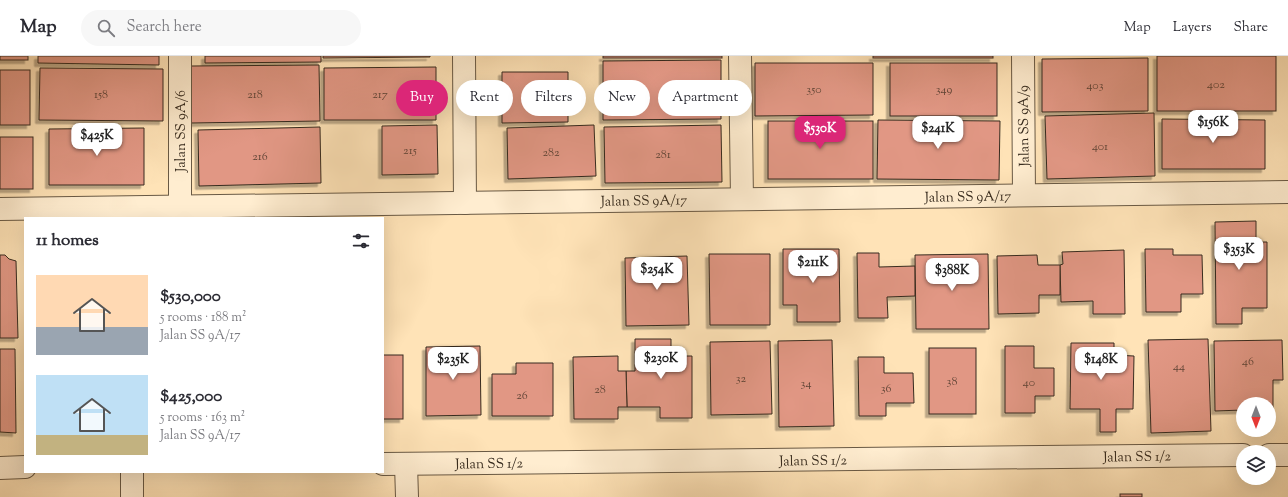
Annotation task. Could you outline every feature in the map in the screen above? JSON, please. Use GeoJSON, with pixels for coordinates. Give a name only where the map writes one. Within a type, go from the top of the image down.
{"type":"FeatureCollection","features":[{"type":"Feature","properties":{"kind":"street","name":"Jalan SS 9A/6"},"geometry":{"type":"LineString","coordinates":[[180,56],[180,206]]}},
{"type":"Feature","properties":{"kind":"street"},"geometry":{"type":"LineString","coordinates":[[464,56],[465,203]]}},
{"type":"Feature","properties":{"kind":"street"},"geometry":{"type":"LineString","coordinates":[[740,56],[742,199]]}},
{"type":"Feature","properties":{"kind":"street","name":"Jalan SS 9A/9"},"geometry":{"type":"LineString","coordinates":[[1023,56],[1024,195]]}},
{"type":"Feature","properties":{"kind":"street","name":"Jalan SS 9A/17"},"geometry":{"type":"LineString","coordinates":[[0,209],[1288,192]]}},
{"type":"Feature","properties":{"kind":"street","name":"Jalan SS 1/2"},"geometry":{"type":"LineString","coordinates":[[384,464],[1236,455]]}},
{"type":"Feature","properties":{"kind":"street"},"geometry":{"type":"LineString","coordinates":[[1276,455],[1288,455]]}},
{"type":"Feature","properties":{"kind":"street"},"geometry":{"type":"LineString","coordinates":[[406,464],[406,497]]}},
{"type":"Feature","properties":{"kind":"street"},"geometry":{"type":"LineString","coordinates":[[0,468],[24,467]]}},
{"type":"Feature","properties":{"kind":"street"},"geometry":{"type":"LineString","coordinates":[[132,473],[132,497]]}},
{"type":"Feature","properties":{"kind":"building"},"geometry":{"type":"Polygon","coordinates":[[[0,56],[28,56],[28,60],[0,60],[0,56]]]}},
{"type":"Feature","properties":{"kind":"building"},"geometry":{"type":"Polygon","coordinates":[[[38,56],[159,56],[159,65],[38,63],[38,56]]]}},
{"type":"Feature","properties":{"kind":"building"},"geometry":{"type":"Polygon","coordinates":[[[205,56],[321,56],[321,62],[205,63],[205,56]]]}},
{"type":"Feature","properties":{"kind":"building"},"geometry":{"type":"Polygon","coordinates":[[[323,56],[430,56],[430,57],[323,58],[323,56]]]}},
{"type":"Feature","properties":{"kind":"building"},"geometry":{"type":"Polygon","coordinates":[[[603,56],[722,56],[722,58],[603,58],[603,56]]]}},
{"type":"Feature","properties":{"kind":"building"},"geometry":{"type":"Polygon","coordinates":[[[873,56],[993,56],[993,58],[873,58],[873,56]]]}},
{"type":"Feature","properties":{"kind":"building"},"geometry":{"type":"Polygon","coordinates":[[[1157,56],[1276,56],[1276,111],[1157,111],[1157,56]]]}},
{"type":"Feature","properties":{"kind":"building"},"geometry":{"type":"Polygon","coordinates":[[[1148,58],[1148,111],[1042,112],[1042,59],[1148,58]]]}},
{"type":"Feature","properties":{"kind":"building"},"geometry":{"type":"Polygon","coordinates":[[[721,60],[721,80],[658,80],[658,116],[721,116],[721,119],[603,120],[603,116],[650,116],[650,80],[603,80],[603,61],[721,60]]]}},
{"type":"Feature","properties":{"kind":"building"},"geometry":{"type":"Polygon","coordinates":[[[755,63],[873,63],[873,115],[755,116],[755,63]]]}},
{"type":"Feature","properties":{"kind":"building"},"geometry":{"type":"Polygon","coordinates":[[[890,63],[997,63],[997,116],[890,116],[890,63]]]}},
{"type":"Feature","properties":{"kind":"building"},"geometry":{"type":"Polygon","coordinates":[[[319,65],[320,121],[191,123],[191,66],[319,65]]]}},
{"type":"Feature","properties":{"kind":"building"},"geometry":{"type":"Polygon","coordinates":[[[436,67],[436,80],[396,80],[396,116],[436,116],[436,120],[324,120],[324,68],[436,67]]]}},
{"type":"Feature","properties":{"kind":"building"},"geometry":{"type":"Polygon","coordinates":[[[40,68],[163,69],[163,121],[39,120],[40,68]]]}},
{"type":"Feature","properties":{"kind":"building"},"geometry":{"type":"Polygon","coordinates":[[[0,70],[30,70],[30,125],[0,125],[0,70]]]}},
{"type":"Feature","properties":{"kind":"building"},"geometry":{"type":"Polygon","coordinates":[[[502,72],[568,72],[568,80],[521,80],[521,116],[568,116],[568,122],[502,123],[502,116],[513,116],[513,80],[502,80],[502,72]]]}},
{"type":"Feature","properties":{"kind":"building"},"geometry":{"type":"Polygon","coordinates":[[[1154,113],[1155,176],[1047,179],[1045,116],[1154,113]]]}},
{"type":"Feature","properties":{"kind":"building"},"geometry":{"type":"Polygon","coordinates":[[[1162,119],[1265,120],[1265,169],[1162,169],[1162,119]]]}},
{"type":"Feature","properties":{"kind":"building"},"geometry":{"type":"Polygon","coordinates":[[[878,120],[1000,121],[999,180],[877,179],[878,120]]]}},
{"type":"Feature","properties":{"kind":"building"},"geometry":{"type":"Polygon","coordinates":[[[768,121],[873,121],[873,179],[768,179],[768,121]]]}},
{"type":"Feature","properties":{"kind":"building"},"geometry":{"type":"Polygon","coordinates":[[[437,125],[438,174],[382,175],[382,126],[437,125]]]}},
{"type":"Feature","properties":{"kind":"building"},"geometry":{"type":"Polygon","coordinates":[[[594,125],[596,176],[508,179],[507,128],[594,125]]]}},
{"type":"Feature","properties":{"kind":"building"},"geometry":{"type":"Polygon","coordinates":[[[721,125],[722,182],[605,183],[604,127],[721,125]]]}},
{"type":"Feature","properties":{"kind":"building"},"geometry":{"type":"Polygon","coordinates":[[[320,127],[321,183],[199,186],[198,130],[320,127]]]}},
{"type":"Feature","properties":{"kind":"building"},"geometry":{"type":"Polygon","coordinates":[[[144,128],[144,185],[49,185],[49,129],[144,128]]]}},
{"type":"Feature","properties":{"kind":"building"},"geometry":{"type":"Polygon","coordinates":[[[0,137],[33,137],[33,189],[0,189],[0,137]]]}},
{"type":"Feature","properties":{"kind":"building"},"geometry":{"type":"Polygon","coordinates":[[[1256,221],[1256,242],[1267,242],[1267,308],[1242,308],[1242,324],[1216,324],[1215,222],[1256,221]]]}},
{"type":"Feature","properties":{"kind":"building"},"geometry":{"type":"Polygon","coordinates":[[[783,249],[839,249],[840,322],[797,322],[797,305],[783,305],[783,249]]]}},
{"type":"Feature","properties":{"kind":"building"},"geometry":{"type":"Polygon","coordinates":[[[1145,249],[1173,249],[1173,255],[1202,255],[1203,294],[1181,294],[1181,312],[1146,312],[1145,249]]]}},
{"type":"Feature","properties":{"kind":"building"},"geometry":{"type":"Polygon","coordinates":[[[1124,250],[1125,314],[1093,314],[1093,301],[1061,302],[1060,265],[1063,264],[1062,252],[1124,250]]]}},
{"type":"Feature","properties":{"kind":"building"},"geometry":{"type":"Polygon","coordinates":[[[857,253],[879,253],[879,267],[915,266],[915,296],[887,297],[888,318],[858,318],[857,253]]]}},
{"type":"Feature","properties":{"kind":"building"},"geometry":{"type":"Polygon","coordinates":[[[709,254],[770,254],[770,325],[710,325],[709,254]]]}},
{"type":"Feature","properties":{"kind":"building"},"geometry":{"type":"Polygon","coordinates":[[[988,254],[989,329],[916,329],[915,255],[988,254]]]}},
{"type":"Feature","properties":{"kind":"building"},"geometry":{"type":"Polygon","coordinates":[[[0,255],[5,255],[9,259],[16,261],[18,338],[0,338],[0,255]]]}},
{"type":"Feature","properties":{"kind":"building"},"geometry":{"type":"Polygon","coordinates":[[[1037,255],[1038,265],[1060,265],[1060,295],[1039,295],[1039,313],[998,314],[997,256],[1037,255]]]}},
{"type":"Feature","properties":{"kind":"building"},"geometry":{"type":"Polygon","coordinates":[[[687,256],[689,325],[626,326],[625,258],[687,256]]]}},
{"type":"Feature","properties":{"kind":"building"},"geometry":{"type":"Polygon","coordinates":[[[635,339],[671,339],[671,356],[692,356],[692,418],[660,418],[660,407],[627,407],[626,371],[635,371],[635,339]]]}},
{"type":"Feature","properties":{"kind":"building"},"geometry":{"type":"Polygon","coordinates":[[[1208,339],[1211,431],[1151,433],[1148,340],[1208,339]]]}},
{"type":"Feature","properties":{"kind":"building"},"geometry":{"type":"Polygon","coordinates":[[[832,340],[834,426],[779,427],[778,341],[832,340]]]}},
{"type":"Feature","properties":{"kind":"building"},"geometry":{"type":"Polygon","coordinates":[[[1282,340],[1283,380],[1273,380],[1273,397],[1236,397],[1236,410],[1215,411],[1214,341],[1282,340]]]}},
{"type":"Feature","properties":{"kind":"building"},"geometry":{"type":"Polygon","coordinates":[[[770,341],[772,414],[711,415],[710,342],[770,341]]]}},
{"type":"Feature","properties":{"kind":"building"},"geometry":{"type":"Polygon","coordinates":[[[1071,343],[1114,343],[1114,355],[1134,356],[1133,409],[1116,409],[1116,432],[1100,432],[1100,409],[1070,409],[1071,343]]]}},
{"type":"Feature","properties":{"kind":"building"},"geometry":{"type":"Polygon","coordinates":[[[480,346],[481,415],[426,416],[426,347],[480,346]]]}},
{"type":"Feature","properties":{"kind":"building"},"geometry":{"type":"Polygon","coordinates":[[[1005,346],[1034,346],[1034,368],[1054,368],[1054,396],[1035,396],[1035,413],[1005,413],[1005,346]]]}},
{"type":"Feature","properties":{"kind":"building"},"geometry":{"type":"Polygon","coordinates":[[[929,348],[976,348],[976,414],[929,414],[929,348]]]}},
{"type":"Feature","properties":{"kind":"building"},"geometry":{"type":"Polygon","coordinates":[[[0,349],[15,349],[16,433],[0,432],[0,349]]]}},
{"type":"Feature","properties":{"kind":"building"},"geometry":{"type":"Polygon","coordinates":[[[384,355],[403,355],[403,419],[384,419],[384,355]]]}},
{"type":"Feature","properties":{"kind":"building"},"geometry":{"type":"Polygon","coordinates":[[[618,356],[618,371],[626,371],[627,407],[618,407],[618,419],[574,419],[573,357],[618,356]]]}},
{"type":"Feature","properties":{"kind":"building"},"geometry":{"type":"Polygon","coordinates":[[[858,357],[884,357],[884,373],[913,373],[914,403],[886,403],[886,416],[859,416],[858,357]]]}},
{"type":"Feature","properties":{"kind":"building"},"geometry":{"type":"Polygon","coordinates":[[[516,363],[553,363],[553,416],[492,416],[492,374],[516,374],[516,363]]]}},
{"type":"Feature","properties":{"kind":"building"},"geometry":{"type":"Polygon","coordinates":[[[1120,494],[1142,494],[1142,497],[1120,497],[1120,494]]]}}]}
